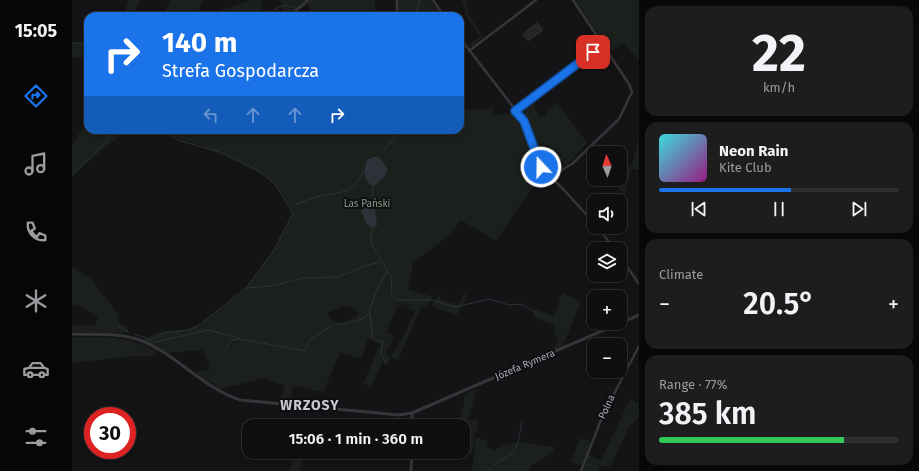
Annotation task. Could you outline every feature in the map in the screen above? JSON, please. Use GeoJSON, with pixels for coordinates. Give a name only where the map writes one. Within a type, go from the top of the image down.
{"type":"FeatureCollection","features":[{"type":"Feature","properties":{"kind":"street"},"geometry":{"type":"LineString","coordinates":[[294,12],[308,0]]}},
{"type":"Feature","properties":{"kind":"street"},"geometry":{"type":"LineString","coordinates":[[397,12],[398,0]]}},
{"type":"Feature","properties":{"kind":"street"},"geometry":{"type":"LineString","coordinates":[[433,0],[441,12]]}},
{"type":"Feature","properties":{"kind":"street"},"geometry":{"type":"LineString","coordinates":[[469,51],[536,0]]}},
{"type":"Feature","properties":{"kind":"street"},"geometry":{"type":"LineString","coordinates":[[549,176],[576,161],[619,119],[632,92],[629,84],[573,0]]}},
{"type":"Feature","properties":{"kind":"street"},"geometry":{"type":"LineString","coordinates":[[464,44],[524,121],[541,167],[587,215]]}},
{"type":"Feature","properties":{"kind":"street"},"geometry":{"type":"LineString","coordinates":[[515,111],[602,45]]}},
{"type":"Feature","properties":{"kind":"street"},"geometry":{"type":"LineString","coordinates":[[603,234],[609,242]]}},
{"type":"Feature","properties":{"kind":"street"},"geometry":{"type":"LineString","coordinates":[[627,266],[639,284]]}},
{"type":"Feature","properties":{"kind":"street","name":"Józefa Rymera"},"geometry":{"type":"LineString","coordinates":[[72,334],[115,335],[139,340],[163,353],[226,395],[240,400],[393,415],[407,415],[639,315]]}},
{"type":"Feature","properties":{"kind":"street","name":"Polna"},"geometry":{"type":"LineString","coordinates":[[581,471],[602,415],[639,346]]}},
{"type":"Feature","properties":{"kind":"street"},"geometry":{"type":"LineString","coordinates":[[412,414],[412,419]]}},
{"type":"Feature","properties":{"kind":"street"},"geometry":{"type":"LineString","coordinates":[[411,471],[412,459]]}},
{"type":"Feature","properties":{"kind":"green space"},"geometry":{"type":"Polygon","coordinates":[[[129,0],[140,0],[135,12],[124,12],[129,0]]]}},
{"type":"Feature","properties":{"kind":"green space"},"geometry":{"type":"Polygon","coordinates":[[[170,0],[203,0],[198,12],[165,12],[170,0]]]}},
{"type":"Feature","properties":{"kind":"green space"},"geometry":{"type":"Polygon","coordinates":[[[252,0],[261,0],[263,12],[214,12],[252,0]]]}},
{"type":"Feature","properties":{"kind":"green space"},"geometry":{"type":"Polygon","coordinates":[[[280,0],[306,0],[293,11],[283,12],[280,0]]]}},
{"type":"Feature","properties":{"kind":"green space"},"geometry":{"type":"Polygon","coordinates":[[[308,0],[375,0],[375,12],[310,12],[308,0]]]}},
{"type":"Feature","properties":{"kind":"green space"},"geometry":{"type":"Polygon","coordinates":[[[399,0],[430,0],[439,12],[398,12],[399,0]]]}},
{"type":"Feature","properties":{"kind":"green space"},"geometry":{"type":"Polygon","coordinates":[[[462,0],[466,0],[468,14],[483,37],[473,46],[468,45],[480,37],[465,14],[466,12],[462,0]]]}},
{"type":"Feature","properties":{"kind":"green space"},"geometry":{"type":"Polygon","coordinates":[[[576,0],[639,0],[639,61],[624,43],[610,52],[576,0]]]}},
{"type":"Feature","properties":{"kind":"green space"},"geometry":{"type":"Polygon","coordinates":[[[72,43],[84,43],[84,58],[72,57],[72,43]]]}},
{"type":"Feature","properties":{"kind":"green space"},"geometry":{"type":"Polygon","coordinates":[[[557,102],[587,143],[566,166],[548,145],[536,152],[528,126],[521,113],[533,104],[541,117],[547,114],[546,111],[557,102]]]}},
{"type":"Feature","properties":{"kind":"green space","name":"Las Pański"},"geometry":{"type":"Polygon","coordinates":[[[464,105],[465,110],[493,108],[493,115],[514,113],[521,123],[542,173],[496,241],[461,220],[447,237],[413,263],[408,289],[433,297],[426,308],[421,307],[398,360],[391,357],[387,366],[383,361],[371,387],[363,384],[380,344],[368,339],[361,359],[340,353],[323,392],[293,385],[291,402],[280,401],[285,386],[264,378],[221,389],[195,372],[210,369],[203,350],[167,353],[143,339],[163,331],[185,330],[197,325],[198,327],[246,288],[274,250],[293,213],[275,184],[257,172],[219,152],[164,134],[464,134],[464,105]],[[403,302],[403,306],[398,305],[386,332],[394,336],[386,354],[391,357],[415,311],[406,308],[410,307],[403,302]],[[344,306],[328,313],[331,320],[340,323],[356,317],[359,313],[353,308],[344,306]]]}},
{"type":"Feature","properties":{"kind":"green space","name":"Las Pański"},"geometry":{"type":"Polygon","coordinates":[[[84,126],[84,134],[130,134],[120,136],[92,158],[72,177],[72,145],[84,126]]]}},
{"type":"Feature","properties":{"kind":"green space"},"geometry":{"type":"Polygon","coordinates":[[[639,139],[639,169],[631,169],[625,194],[624,194],[615,186],[627,186],[627,166],[631,167],[639,139]]]}},
{"type":"Feature","properties":{"kind":"green space"},"geometry":{"type":"Polygon","coordinates":[[[72,267],[90,278],[119,315],[118,322],[128,329],[129,333],[72,332],[72,325],[95,325],[98,318],[81,306],[72,304],[72,267]]]}},
{"type":"Feature","properties":{"kind":"green space"},"geometry":{"type":"Polygon","coordinates":[[[464,293],[467,296],[457,315],[431,306],[440,294],[439,299],[459,304],[464,293]]]}},
{"type":"Feature","properties":{"kind":"green space"},"geometry":{"type":"Polygon","coordinates":[[[562,293],[581,302],[562,347],[554,350],[558,336],[555,335],[554,324],[533,316],[535,309],[554,316],[562,293]]]}},
{"type":"Feature","properties":{"kind":"green space"},"geometry":{"type":"Polygon","coordinates":[[[72,337],[116,338],[137,342],[158,352],[153,356],[135,356],[72,363],[72,337]]]}},
{"type":"Feature","properties":{"kind":"green space"},"geometry":{"type":"Polygon","coordinates":[[[477,389],[468,419],[460,419],[464,404],[464,394],[477,389]]]}},
{"type":"Feature","properties":{"kind":"green space"},"geometry":{"type":"Polygon","coordinates":[[[630,399],[639,404],[639,417],[629,427],[610,467],[600,466],[598,471],[582,471],[588,455],[601,460],[630,399]]]}},
{"type":"Feature","properties":{"kind":"green space"},"geometry":{"type":"Polygon","coordinates":[[[478,419],[472,454],[470,454],[470,420],[478,419]]]}},
{"type":"Feature","properties":{"kind":"green space"},"geometry":{"type":"Polygon","coordinates":[[[476,437],[487,441],[488,447],[494,450],[505,445],[519,442],[554,447],[553,453],[532,465],[530,471],[472,471],[476,437]]]}},
{"type":"Feature","properties":{"kind":"green space"},"geometry":{"type":"Polygon","coordinates":[[[580,438],[591,441],[582,466],[571,462],[580,438]]]}},
{"type":"Feature","properties":{"kind":"green space"},"geometry":{"type":"Polygon","coordinates":[[[293,459],[302,459],[300,471],[290,471],[293,459]]]}},
{"type":"Feature","properties":{"kind":"shaded area"},"geometry":{"type":"Polygon","coordinates":[[[373,157],[379,157],[388,169],[383,178],[373,187],[367,181],[365,168],[367,160],[373,157]]]}},
{"type":"Feature","properties":{"kind":"shaded area"},"geometry":{"type":"Polygon","coordinates":[[[372,204],[375,210],[377,226],[373,228],[367,225],[361,211],[365,206],[372,204]]]}},
{"type":"Feature","properties":{"kind":"building"},"geometry":{"type":"Polygon","coordinates":[[[537,23],[543,30],[528,41],[523,34],[537,23]]]}},
{"type":"Feature","properties":{"kind":"waterway"},"geometry":{"type":"LineString","coordinates":[[301,8],[313,0]]}},
{"type":"Feature","properties":{"kind":"waterway"},"geometry":{"type":"LineString","coordinates":[[416,12],[420,0]]}},
{"type":"Feature","properties":{"kind":"waterway"},"geometry":{"type":"LineString","coordinates":[[273,10],[285,5],[295,8]]}},
{"type":"Feature","properties":{"kind":"waterway"},"geometry":{"type":"LineString","coordinates":[[72,43],[84,43]]}},
{"type":"Feature","properties":{"kind":"waterway"},"geometry":{"type":"LineString","coordinates":[[72,175],[107,141],[111,134]]}},
{"type":"Feature","properties":{"kind":"waterway"},"geometry":{"type":"LineString","coordinates":[[135,334],[151,340],[164,333],[189,330],[198,326],[246,288],[274,250],[293,213],[275,184],[260,171],[219,152],[178,140],[170,134]]}},
{"type":"Feature","properties":{"kind":"waterway"},"geometry":{"type":"LineString","coordinates":[[382,153],[396,134]]}},
{"type":"Feature","properties":{"kind":"waterway"},"geometry":{"type":"LineString","coordinates":[[295,205],[316,197],[346,191],[356,184],[363,171]]}},
{"type":"Feature","properties":{"kind":"waterway"},"geometry":{"type":"LineString","coordinates":[[372,204],[373,187]]}},
{"type":"Feature","properties":{"kind":"waterway"},"geometry":{"type":"LineString","coordinates":[[372,228],[371,239],[373,246],[392,279],[391,293],[397,300],[431,300]]}},
{"type":"Feature","properties":{"kind":"waterway"},"geometry":{"type":"LineString","coordinates":[[247,288],[271,286],[303,278],[338,277],[368,265],[382,262]]}},
{"type":"Feature","properties":{"kind":"waterway"},"geometry":{"type":"LineString","coordinates":[[386,363],[381,353],[383,342],[375,340],[371,336],[373,334],[369,311],[377,289],[387,271]]}},
{"type":"Feature","properties":{"kind":"waterway"},"geometry":{"type":"LineString","coordinates":[[433,300],[455,307],[490,299],[509,305],[521,304],[540,315]]}},
{"type":"Feature","properties":{"kind":"waterway"},"geometry":{"type":"LineString","coordinates":[[336,325],[358,321],[370,313]]}},
{"type":"Feature","properties":{"kind":"waterway"},"geometry":{"type":"LineString","coordinates":[[225,350],[231,340],[240,339],[305,351],[310,340],[334,324]]}},
{"type":"Feature","properties":{"kind":"waterway"},"geometry":{"type":"LineString","coordinates":[[118,326],[128,332]]}},
{"type":"Feature","properties":{"kind":"waterway"},"geometry":{"type":"LineString","coordinates":[[152,343],[208,330],[239,338]]}},
{"type":"Feature","properties":{"kind":"waterway"},"geometry":{"type":"LineString","coordinates":[[488,471],[514,451],[519,438],[522,420]]}},
{"type":"Feature","properties":{"kind":"district","name":"WRZOSY"},"geometry":{"type":"Point","coordinates":[310,405]}},
{"type":"Feature","properties":{"kind":"route"},"geometry":{"type":"LineString","coordinates":[[541,167],[524,121],[515,111],[593,52]]}}]}
